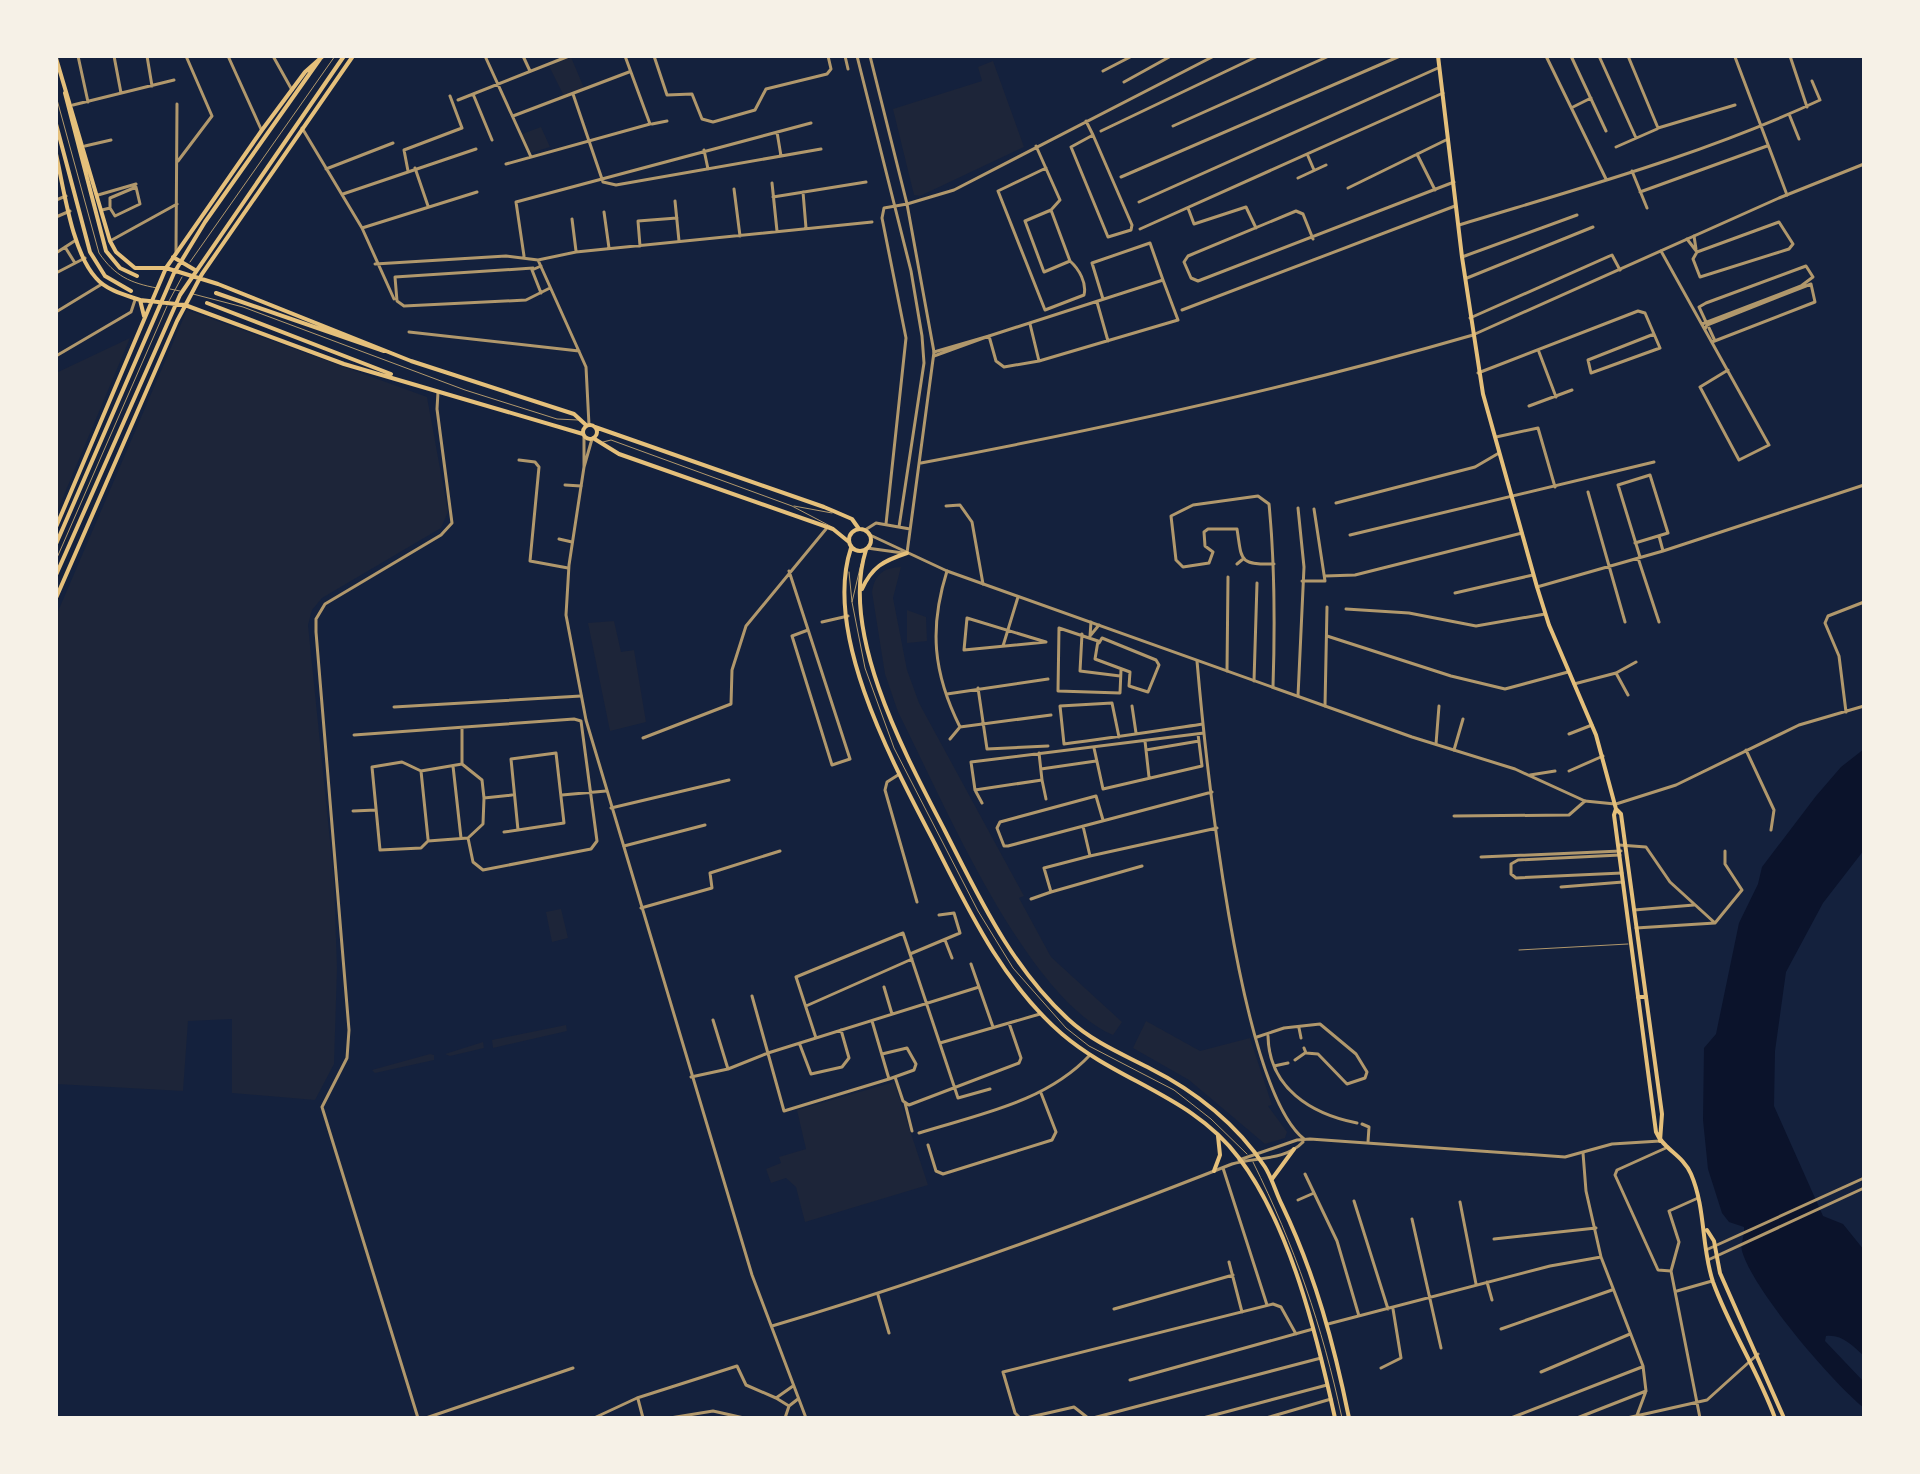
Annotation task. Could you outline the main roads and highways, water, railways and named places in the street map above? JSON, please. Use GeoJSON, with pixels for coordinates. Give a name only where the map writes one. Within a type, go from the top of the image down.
{"type":"FeatureCollection","features":[{"type":"Feature","properties":{"kind":"main road"},"geometry":{"type":"LineString","coordinates":[[56,575],[180,295],[344,56]]}},
{"type":"Feature","properties":{"kind":"main road"},"geometry":{"type":"LineString","coordinates":[[56,598],[191,293],[353,56]]}},
{"type":"Feature","properties":{"kind":"main road"},"geometry":{"type":"LineString","coordinates":[[1438,56],[1478,373],[1545,614],[1592,725],[1616,807],[1621,814],[1662,1114],[1660,1141]]}},
{"type":"Feature","properties":{"kind":"main road"},"geometry":{"type":"LineString","coordinates":[[56,58],[106,251],[120,268],[137,276]]}},
{"type":"Feature","properties":{"kind":"main road"},"geometry":{"type":"LineString","coordinates":[[56,544],[174,273],[205,222],[312,76],[321,58]]}},
{"type":"Feature","properties":{"kind":"main road"},"geometry":{"type":"LineString","coordinates":[[56,527],[166,268],[262,130],[321,58]]}},
{"type":"Feature","properties":{"kind":"main road"},"geometry":{"type":"LineString","coordinates":[[332,72],[340,75]]}},
{"type":"Feature","properties":{"kind":"main road"},"geometry":{"type":"LineString","coordinates":[[63,87],[73,105],[110,241],[122,259],[135,268],[166,268],[201,276]]}},
{"type":"Feature","properties":{"kind":"main road"},"geometry":{"type":"LineString","coordinates":[[56,124],[90,252],[105,276],[131,291]]}},
{"type":"Feature","properties":{"kind":"main road"},"geometry":{"type":"LineString","coordinates":[[56,155],[77,239],[102,284],[138,300],[185,305],[344,364],[406,380]]}},
{"type":"Feature","properties":{"kind":"main road"},"geometry":{"type":"LineString","coordinates":[[174,254],[201,276],[218,284],[394,353],[574,414],[597,433],[592,438]]}},
{"type":"Feature","properties":{"kind":"main road"},"geometry":{"type":"LineString","coordinates":[[216,293],[373,350],[394,353]]}},
{"type":"Feature","properties":{"kind":"main road"},"geometry":{"type":"LineString","coordinates":[[138,300],[145,320]]}},
{"type":"Feature","properties":{"kind":"main road"},"geometry":{"type":"LineString","coordinates":[[207,303],[438,392],[584,435],[826,529],[833,529],[850,545],[866,549]]}},
{"type":"Feature","properties":{"kind":"main road"},"geometry":{"type":"LineString","coordinates":[[590,426],[604,428],[838,513],[852,519],[870,535],[861,564],[860,595],[872,666],[901,745],[984,908],[1019,963],[1071,1022],[1093,1039],[1198,1098],[1235,1130],[1258,1158],[1303,1252],[1328,1324],[1349,1418]]}},
{"type":"Feature","properties":{"kind":"main road"},"geometry":{"type":"LineString","coordinates":[[584,435],[590,426]]}},
{"type":"Feature","properties":{"kind":"main road"},"geometry":{"type":"LineString","coordinates":[[862,529],[851,532],[843,572],[848,616],[869,707],[898,775],[989,947],[1041,1014],[1090,1055],[1170,1096],[1218,1135],[1240,1161],[1289,1257],[1313,1329],[1335,1418]]}},
{"type":"Feature","properties":{"kind":"main road"},"geometry":{"type":"LineString","coordinates":[[860,595],[868,572],[883,561],[907,553]]}},
{"type":"Feature","properties":{"kind":"main road"},"geometry":{"type":"LineString","coordinates":[[1616,807],[1614,815],[1660,1141],[1689,1169],[1706,1228],[1716,1247],[1720,1273],[1784,1418]]}},
{"type":"Feature","properties":{"kind":"main road"},"geometry":{"type":"LineString","coordinates":[[1638,997],[1646,997]]}},
{"type":"Feature","properties":{"kind":"main road"},"geometry":{"type":"LineString","coordinates":[[1214,1171],[1220,1155],[1218,1135]]}},
{"type":"Feature","properties":{"kind":"main road"},"geometry":{"type":"LineString","coordinates":[[1271,1180],[1294,1149]]}},
{"type":"Feature","properties":{"kind":"main road"},"geometry":{"type":"LineString","coordinates":[[1706,1228],[1706,1250],[1713,1281],[1775,1418]]}}]}
